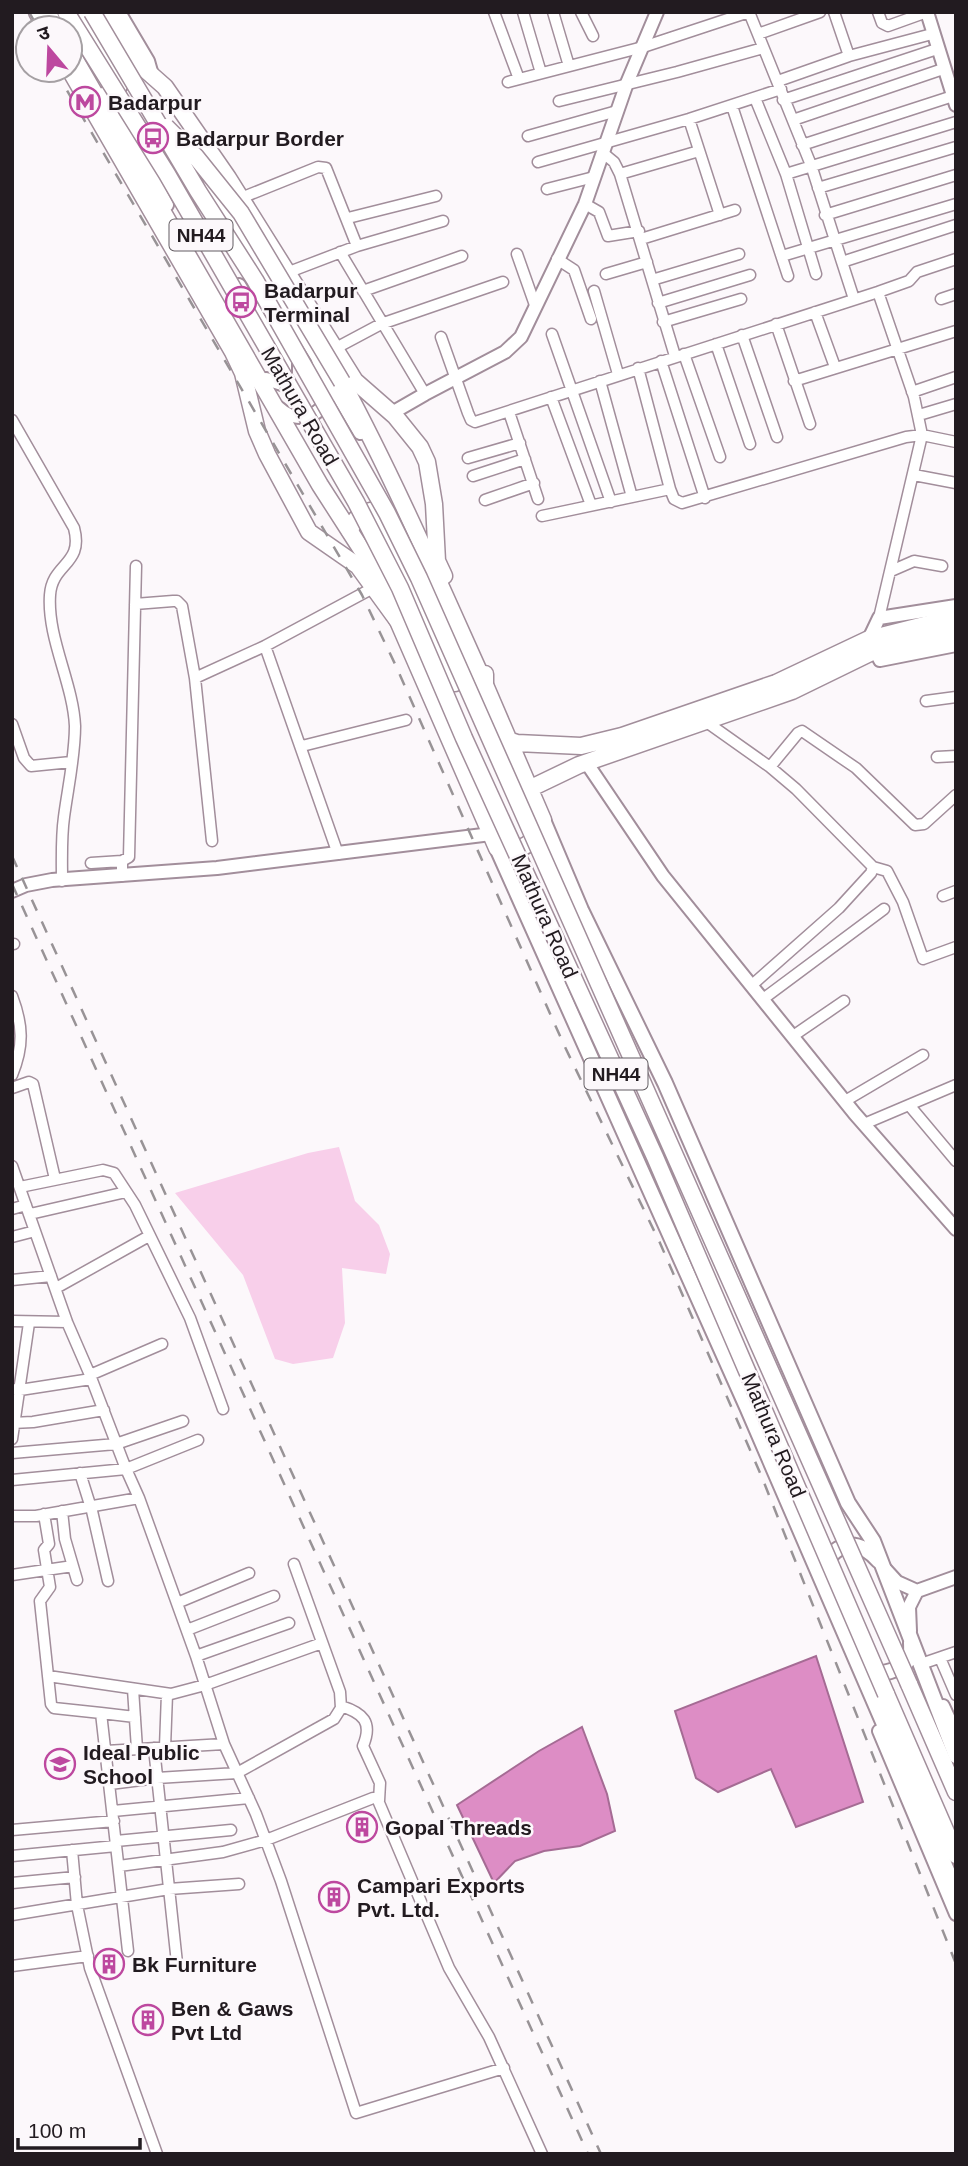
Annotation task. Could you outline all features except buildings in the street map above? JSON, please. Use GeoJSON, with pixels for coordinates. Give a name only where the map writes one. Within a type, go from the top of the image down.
{"type":"FeatureCollection","features":[{"type":"Feature","properties":{"kind":"main road","name":"Mathura Road"},"geometry":{"type":"LineString","coordinates":[[66,12],[167,174],[356,502],[400,588],[464,738],[655,1157],[956,1855]]}},
{"type":"Feature","properties":{"kind":"main road","name":"Mathura Road"},"geometry":{"type":"LineString","coordinates":[[92,12],[147,107],[255,280],[387,513],[419,578],[956,1792]]}},
{"type":"Feature","properties":{"kind":"main road","name":"Mathura Road"},"geometry":{"type":"LineString","coordinates":[[107,12],[139,64],[165,87],[241,198],[355,381],[393,413],[420,447],[427,462],[437,561],[485,670],[483,680],[581,910],[664,1083],[848,1503],[873,1541],[956,1756]]}},
{"type":"Feature","properties":{"kind":"main road"},"geometry":{"type":"LineString","coordinates":[[84,75],[349,531],[398,621]]}},
{"type":"Feature","properties":{"kind":"main road","name":"Mathura Road"},"geometry":{"type":"LineString","coordinates":[[78,84],[233,352],[243,373],[257,431],[309,531],[358,566],[398,621],[747,1406],[956,1892]]}},
{"type":"Feature","properties":{"kind":"main road"},"geometry":{"type":"LineString","coordinates":[[147,107],[196,157],[241,213],[342,382],[421,538],[483,680],[455,682],[434,701]]}},
{"type":"Feature","properties":{"kind":"main road"},"geometry":{"type":"LineString","coordinates":[[349,531],[354,520],[365,511],[376,510],[384,518],[407,583],[455,682]]}},
{"type":"Feature","properties":{"kind":"main road"},"geometry":{"type":"LineString","coordinates":[[508,740],[517,743],[581,746],[622,736],[776,683],[871,645],[956,617]]}},
{"type":"Feature","properties":{"kind":"main road"},"geometry":{"type":"LineString","coordinates":[[529,789],[586,762],[792,691],[871,645],[956,633]]}},
{"type":"Feature","properties":{"kind":"main road"},"geometry":{"type":"LineString","coordinates":[[494,841],[509,850],[521,849],[531,844],[539,834],[543,820]]}},
{"type":"Feature","properties":{"kind":"main road"},"geometry":{"type":"LineString","coordinates":[[822,1582],[825,1564],[832,1554],[842,1547],[857,1545],[864,1548],[883,1566]]}},
{"type":"Feature","properties":{"kind":"main road"},"geometry":{"type":"LineString","coordinates":[[855,1658],[869,1674],[892,1670],[910,1659],[910,1634]]}},
{"type":"Feature","properties":{"kind":"street"},"geometry":{"type":"LineString","coordinates":[[78,12],[285,360],[285,385],[299,410],[307,413],[318,412]]}},
{"type":"Feature","properties":{"kind":"street"},"geometry":{"type":"LineString","coordinates":[[119,12],[148,61],[152,75]]}},
{"type":"Feature","properties":{"kind":"street"},"geometry":{"type":"LineString","coordinates":[[494,12],[519,79]]}},
{"type":"Feature","properties":{"kind":"street"},"geometry":{"type":"LineString","coordinates":[[523,12],[541,73]]}},
{"type":"Feature","properties":{"kind":"street"},"geometry":{"type":"LineString","coordinates":[[553,12],[569,66]]}},
{"type":"Feature","properties":{"kind":"street"},"geometry":{"type":"LineString","coordinates":[[581,12],[593,36]]}},
{"type":"Feature","properties":{"kind":"street"},"geometry":{"type":"LineString","coordinates":[[393,413],[513,346],[521,337],[585,204],[627,83],[657,12]]}},
{"type":"Feature","properties":{"kind":"street"},"geometry":{"type":"LineString","coordinates":[[508,82],[643,47],[749,12],[811,166],[854,299]]}},
{"type":"Feature","properties":{"kind":"street"},"geometry":{"type":"LineString","coordinates":[[758,34],[820,12]]}},
{"type":"Feature","properties":{"kind":"street"},"geometry":{"type":"LineString","coordinates":[[834,12],[849,56]]}},
{"type":"Feature","properties":{"kind":"street"},"geometry":{"type":"LineString","coordinates":[[802,145],[954,101],[927,12],[888,26],[882,23],[878,12]]}},
{"type":"Feature","properties":{"kind":"street"},"geometry":{"type":"LineString","coordinates":[[538,162],[605,147],[689,120],[755,98],[849,56],[932,34]]}},
{"type":"Feature","properties":{"kind":"street"},"geometry":{"type":"LineString","coordinates":[[559,101],[764,48]]}},
{"type":"Feature","properties":{"kind":"street"},"geometry":{"type":"LineString","coordinates":[[783,100],[937,49]]}},
{"type":"Feature","properties":{"kind":"street"},"geometry":{"type":"LineString","coordinates":[[84,63],[136,148],[266,379],[279,408],[290,417],[301,418],[318,412],[324,407],[330,393],[317,356],[211,189],[198,146],[183,114]]}},
{"type":"Feature","properties":{"kind":"street"},"geometry":{"type":"LineString","coordinates":[[793,120],[943,69]]}},
{"type":"Feature","properties":{"kind":"street"},"geometry":{"type":"LineString","coordinates":[[755,98],[786,174],[816,274]]}},
{"type":"Feature","properties":{"kind":"street"},"geometry":{"type":"LineString","coordinates":[[732,106],[788,276]]}},
{"type":"Feature","properties":{"kind":"street"},"geometry":{"type":"LineString","coordinates":[[528,136],[617,111]]}},
{"type":"Feature","properties":{"kind":"street"},"geometry":{"type":"LineString","coordinates":[[689,120],[720,215]]}},
{"type":"Feature","properties":{"kind":"street"},"geometry":{"type":"LineString","coordinates":[[786,174],[956,122]]}},
{"type":"Feature","properties":{"kind":"street"},"geometry":{"type":"LineString","coordinates":[[605,147],[620,174],[640,235],[663,322],[720,457]]}},
{"type":"Feature","properties":{"kind":"street"},"geometry":{"type":"LineString","coordinates":[[818,188],[956,147]]}},
{"type":"Feature","properties":{"kind":"street"},"geometry":{"type":"LineString","coordinates":[[620,174],[699,150]]}},
{"type":"Feature","properties":{"kind":"street"},"geometry":{"type":"LineString","coordinates":[[241,198],[323,167],[328,171],[357,246]]}},
{"type":"Feature","properties":{"kind":"street"},"geometry":{"type":"LineString","coordinates":[[825,215],[956,175]]}},
{"type":"Feature","properties":{"kind":"street"},"geometry":{"type":"LineString","coordinates":[[547,189],[594,177]]}},
{"type":"Feature","properties":{"kind":"street"},"geometry":{"type":"LineString","coordinates":[[348,218],[436,196]]}},
{"type":"Feature","properties":{"kind":"street"},"geometry":{"type":"LineString","coordinates":[[585,204],[599,212],[608,236],[640,235],[735,210]]}},
{"type":"Feature","properties":{"kind":"street"},"geometry":{"type":"LineString","coordinates":[[782,256],[956,204]]}},
{"type":"Feature","properties":{"kind":"street"},"geometry":{"type":"LineString","coordinates":[[289,272],[357,246],[443,220]]}},
{"type":"Feature","properties":{"kind":"street"},"geometry":{"type":"LineString","coordinates":[[842,262],[956,225]]}},
{"type":"Feature","properties":{"kind":"street"},"geometry":{"type":"LineString","coordinates":[[341,252],[425,394]]}},
{"type":"Feature","properties":{"kind":"street"},"geometry":{"type":"LineString","coordinates":[[517,254],[535,304]]}},
{"type":"Feature","properties":{"kind":"street"},"geometry":{"type":"LineString","coordinates":[[652,281],[739,254]]}},
{"type":"Feature","properties":{"kind":"street"},"geometry":{"type":"LineString","coordinates":[[363,291],[462,256]]}},
{"type":"Feature","properties":{"kind":"street"},"geometry":{"type":"LineString","coordinates":[[557,259],[574,270],[591,319]]}},
{"type":"Feature","properties":{"kind":"street"},"geometry":{"type":"LineString","coordinates":[[441,337],[473,422],[878,292],[909,281],[917,272],[956,259]]}},
{"type":"Feature","properties":{"kind":"street"},"geometry":{"type":"LineString","coordinates":[[606,274],[647,262]]}},
{"type":"Feature","properties":{"kind":"street"},"geometry":{"type":"LineString","coordinates":[[658,303],[750,275]]}},
{"type":"Feature","properties":{"kind":"street"},"geometry":{"type":"LineString","coordinates":[[336,348],[382,324],[503,282]]}},
{"type":"Feature","properties":{"kind":"street"},"geometry":{"type":"LineString","coordinates":[[594,291],[618,374]]}},
{"type":"Feature","properties":{"kind":"street"},"geometry":{"type":"LineString","coordinates":[[878,292],[912,392],[922,435],[871,645],[880,660],[956,645]]}},
{"type":"Feature","properties":{"kind":"street"},"geometry":{"type":"LineString","coordinates":[[941,299],[956,294]]}},
{"type":"Feature","properties":{"kind":"street"},"geometry":{"type":"LineString","coordinates":[[663,322],[741,299]]}},
{"type":"Feature","properties":{"kind":"street"},"geometry":{"type":"LineString","coordinates":[[815,312],[835,367]]}},
{"type":"Feature","properties":{"kind":"street"},"geometry":{"type":"LineString","coordinates":[[776,324],[810,424]]}},
{"type":"Feature","properties":{"kind":"street"},"geometry":{"type":"LineString","coordinates":[[794,380],[956,331]]}},
{"type":"Feature","properties":{"kind":"street"},"geometry":{"type":"LineString","coordinates":[[552,334],[611,502]]}},
{"type":"Feature","properties":{"kind":"street"},"geometry":{"type":"LineString","coordinates":[[742,335],[777,437]]}},
{"type":"Feature","properties":{"kind":"street"},"geometry":{"type":"LineString","coordinates":[[716,344],[750,444]]}},
{"type":"Feature","properties":{"kind":"street"},"geometry":{"type":"LineString","coordinates":[[661,361],[705,498]]}},
{"type":"Feature","properties":{"kind":"street"},"geometry":{"type":"LineString","coordinates":[[638,369],[670,489],[674,499],[682,503],[891,441],[922,435],[956,442]]}},
{"type":"Feature","properties":{"kind":"street"},"geometry":{"type":"LineString","coordinates":[[324,373],[401,503]]}},
{"type":"Feature","properties":{"kind":"street"},"geometry":{"type":"LineString","coordinates":[[912,392],[956,377]]}},
{"type":"Feature","properties":{"kind":"street"},"geometry":{"type":"LineString","coordinates":[[266,379],[285,385]]}},
{"type":"Feature","properties":{"kind":"street"},"geometry":{"type":"LineString","coordinates":[[600,381],[632,497]]}},
{"type":"Feature","properties":{"kind":"street"},"geometry":{"type":"LineString","coordinates":[[551,397],[592,505]]}},
{"type":"Feature","properties":{"kind":"street"},"geometry":{"type":"LineString","coordinates":[[919,415],[956,404]]}},
{"type":"Feature","properties":{"kind":"street"},"geometry":{"type":"LineString","coordinates":[[509,412],[538,499]]}},
{"type":"Feature","properties":{"kind":"street"},"geometry":{"type":"LineString","coordinates":[[12,420],[74,528],[77,538],[75,553],[56,577],[50,596],[55,634],[75,725],[63,827],[62,881]]}},
{"type":"Feature","properties":{"kind":"street"},"geometry":{"type":"LineString","coordinates":[[468,458],[520,443]]}},
{"type":"Feature","properties":{"kind":"street"},"geometry":{"type":"LineString","coordinates":[[473,476],[525,459]]}},
{"type":"Feature","properties":{"kind":"street"},"geometry":{"type":"LineString","coordinates":[[914,475],[956,482]]}},
{"type":"Feature","properties":{"kind":"street"},"geometry":{"type":"LineString","coordinates":[[485,500],[534,483]]}},
{"type":"Feature","properties":{"kind":"street"},"geometry":{"type":"LineString","coordinates":[[542,516],[670,489]]}},
{"type":"Feature","properties":{"kind":"street"},"geometry":{"type":"LineString","coordinates":[[891,571],[914,562],[942,566]]}},
{"type":"Feature","properties":{"kind":"street"},"geometry":{"type":"LineString","coordinates":[[91,863],[122,861],[129,857],[136,566]]}},
{"type":"Feature","properties":{"kind":"street"},"geometry":{"type":"LineString","coordinates":[[195,678],[265,646],[373,588]]}},
{"type":"Feature","properties":{"kind":"street"},"geometry":{"type":"LineString","coordinates":[[135,604],[173,601],[180,603],[195,678],[212,841]]}},
{"type":"Feature","properties":{"kind":"street"},"geometry":{"type":"LineString","coordinates":[[879,618],[956,606]]}},
{"type":"Feature","properties":{"kind":"street"},"geometry":{"type":"LineString","coordinates":[[265,646],[338,854]]}},
{"type":"Feature","properties":{"kind":"street"},"geometry":{"type":"LineString","coordinates":[[926,701],[956,697]]}},
{"type":"Feature","properties":{"kind":"street"},"geometry":{"type":"LineString","coordinates":[[302,746],[406,720]]}},
{"type":"Feature","properties":{"kind":"street"},"geometry":{"type":"LineString","coordinates":[[705,721],[770,767],[796,789],[873,867],[887,872],[903,902],[923,959],[956,947]]}},
{"type":"Feature","properties":{"kind":"street"},"geometry":{"type":"LineString","coordinates":[[12,724],[24,758],[31,766],[71,762]]}},
{"type":"Feature","properties":{"kind":"street"},"geometry":{"type":"LineString","coordinates":[[770,767],[798,733],[804,732],[856,768],[915,825],[924,824],[956,795]]}},
{"type":"Feature","properties":{"kind":"street"},"geometry":{"type":"LineString","coordinates":[[937,757],[956,756]]}},
{"type":"Feature","properties":{"kind":"street"},"geometry":{"type":"LineString","coordinates":[[586,762],[663,876],[864,1124],[956,1229]]}},
{"type":"Feature","properties":{"kind":"street"},"geometry":{"type":"LineString","coordinates":[[12,891],[26,885],[62,881],[494,841]]}},
{"type":"Feature","properties":{"kind":"street"},"geometry":{"type":"LineString","coordinates":[[122,861],[122,876]]}},
{"type":"Feature","properties":{"kind":"street"},"geometry":{"type":"LineString","coordinates":[[752,985],[839,908],[873,871],[873,867]]}},
{"type":"Feature","properties":{"kind":"street"},"geometry":{"type":"LineString","coordinates":[[943,896],[956,891]]}},
{"type":"Feature","properties":{"kind":"street"},"geometry":{"type":"LineString","coordinates":[[763,999],[884,909]]}},
{"type":"Feature","properties":{"kind":"street"},"geometry":{"type":"LineString","coordinates":[[12,1075],[20,1056],[13,1001]]}},
{"type":"Feature","properties":{"kind":"street"},"geometry":{"type":"LineString","coordinates":[[793,1035],[844,1001]]}},
{"type":"Feature","properties":{"kind":"street"},"geometry":{"type":"LineString","coordinates":[[845,1101],[923,1055]]}},
{"type":"Feature","properties":{"kind":"street"},"geometry":{"type":"LineString","coordinates":[[12,1088],[29,1082],[33,1084],[55,1179]]}},
{"type":"Feature","properties":{"kind":"street"},"geometry":{"type":"LineString","coordinates":[[864,1124],[956,1085]]}},
{"type":"Feature","properties":{"kind":"street"},"geometry":{"type":"LineString","coordinates":[[909,1105],[956,1161]]}},
{"type":"Feature","properties":{"kind":"street"},"geometry":{"type":"LineString","coordinates":[[12,1166],[67,1322],[139,1498],[187,1630],[224,1744],[266,1840],[291,1909],[356,2113],[504,2068]]}},
{"type":"Feature","properties":{"kind":"street"},"geometry":{"type":"LineString","coordinates":[[20,1188],[55,1179],[110,1171],[119,1179],[190,1318],[223,1409]]}},
{"type":"Feature","properties":{"kind":"street"},"geometry":{"type":"LineString","coordinates":[[12,1209],[28,1210],[127,1192]]}},
{"type":"Feature","properties":{"kind":"street"},"geometry":{"type":"LineString","coordinates":[[12,1237],[36,1231]]}},
{"type":"Feature","properties":{"kind":"street"},"geometry":{"type":"LineString","coordinates":[[55,1288],[149,1236]]}},
{"type":"Feature","properties":{"kind":"street"},"geometry":{"type":"LineString","coordinates":[[12,1280],[51,1276]]}},
{"type":"Feature","properties":{"kind":"street"},"geometry":{"type":"LineString","coordinates":[[12,1321],[67,1322]]}},
{"type":"Feature","properties":{"kind":"street"},"geometry":{"type":"LineString","coordinates":[[12,1439],[16,1390],[29,1323]]}},
{"type":"Feature","properties":{"kind":"street"},"geometry":{"type":"LineString","coordinates":[[16,1390],[91,1377],[162,1344]]}},
{"type":"Feature","properties":{"kind":"street"},"geometry":{"type":"LineString","coordinates":[[13,1423],[104,1410]]}},
{"type":"Feature","properties":{"kind":"street"},"geometry":{"type":"LineString","coordinates":[[12,1453],[116,1444],[183,1421]]}},
{"type":"Feature","properties":{"kind":"street"},"geometry":{"type":"LineString","coordinates":[[12,1480],[126,1469],[198,1440]]}},
{"type":"Feature","properties":{"kind":"street"},"geometry":{"type":"LineString","coordinates":[[79,1473],[91,1506],[108,1580]]}},
{"type":"Feature","properties":{"kind":"street"},"geometry":{"type":"LineString","coordinates":[[12,1516],[44,1514],[139,1498]]}},
{"type":"Feature","properties":{"kind":"street"},"geometry":{"type":"LineString","coordinates":[[62,1511],[65,1539],[77,1580]]}},
{"type":"Feature","properties":{"kind":"street"},"geometry":{"type":"LineString","coordinates":[[44,1514],[49,1544],[44,1550],[50,1590],[40,1601],[51,1707],[135,1717]]}},
{"type":"Feature","properties":{"kind":"street"},"geometry":{"type":"LineString","coordinates":[[110,1784],[237,1773],[334,1719],[341,1706],[340,1692],[294,1564]]}},
{"type":"Feature","properties":{"kind":"street"},"geometry":{"type":"LineString","coordinates":[[12,1575],[73,1566]]}},
{"type":"Feature","properties":{"kind":"street"},"geometry":{"type":"LineString","coordinates":[[883,1566],[897,1582],[917,1591]]}},
{"type":"Feature","properties":{"kind":"street"},"geometry":{"type":"LineString","coordinates":[[177,1603],[249,1573]]}},
{"type":"Feature","properties":{"kind":"street"},"geometry":{"type":"LineString","coordinates":[[910,1634],[909,1607],[917,1591],[956,1577]]}},
{"type":"Feature","properties":{"kind":"street"},"geometry":{"type":"LineString","coordinates":[[187,1630],[274,1596]]}},
{"type":"Feature","properties":{"kind":"street"},"geometry":{"type":"LineString","coordinates":[[196,1657],[289,1623]]}},
{"type":"Feature","properties":{"kind":"street"},"geometry":{"type":"LineString","coordinates":[[48,1676],[167,1694],[205,1685],[322,1643]]}},
{"type":"Feature","properties":{"kind":"street"},"geometry":{"type":"LineString","coordinates":[[921,1664],[956,1652]]}},
{"type":"Feature","properties":{"kind":"street"},"geometry":{"type":"LineString","coordinates":[[940,1658],[956,1695]]}},
{"type":"Feature","properties":{"kind":"street"},"geometry":{"type":"LineString","coordinates":[[868,1688],[866,1695],[873,1716],[956,1914]]}},
{"type":"Feature","properties":{"kind":"street"},"geometry":{"type":"LineString","coordinates":[[134,1689],[137,1749]]}},
{"type":"Feature","properties":{"kind":"street"},"geometry":{"type":"LineString","coordinates":[[930,1690],[937,1693],[956,1734]]}},
{"type":"Feature","properties":{"kind":"street"},"geometry":{"type":"LineString","coordinates":[[167,1694],[157,1778],[177,1963]]}},
{"type":"Feature","properties":{"kind":"street"},"geometry":{"type":"LineString","coordinates":[[341,1706],[360,1714],[366,1722],[368,1734],[363,1746],[380,1783],[379,1801],[449,1968],[462,1994],[480,2018],[542,2154]]}},
{"type":"Feature","properties":{"kind":"street"},"geometry":{"type":"LineString","coordinates":[[101,1713],[128,1951]]}},
{"type":"Feature","properties":{"kind":"street"},"geometry":{"type":"LineString","coordinates":[[106,1751],[224,1744]]}},
{"type":"Feature","properties":{"kind":"street"},"geometry":{"type":"LineString","coordinates":[[12,1830],[249,1798]]}},
{"type":"Feature","properties":{"kind":"street"},"geometry":{"type":"LineString","coordinates":[[119,1866],[223,1853],[266,1840],[373,1798],[379,1801]]}},
{"type":"Feature","properties":{"kind":"street"},"geometry":{"type":"LineString","coordinates":[[12,1856],[72,1850],[163,1835],[231,1830]]}},
{"type":"Feature","properties":{"kind":"street"},"geometry":{"type":"LineString","coordinates":[[72,1850],[77,1905],[88,1956],[157,2154]]}},
{"type":"Feature","properties":{"kind":"street"},"geometry":{"type":"LineString","coordinates":[[12,1883],[75,1877]]}},
{"type":"Feature","properties":{"kind":"street"},"geometry":{"type":"LineString","coordinates":[[12,1915],[169,1889],[239,1884]]}},
{"type":"Feature","properties":{"kind":"street"},"geometry":{"type":"LineString","coordinates":[[12,1966],[88,1956]]}},
{"type":"Feature","properties":{"kind":"shaded area"},"geometry":{"type":"Polygon","coordinates":[[[339,1147],[355,1201],[379,1225],[390,1254],[386,1274],[342,1268],[345,1323],[333,1358],[293,1364],[275,1359],[243,1275],[175,1193],[308,1153],[339,1147]]]}},
{"type":"Feature","properties":{"kind":"shaded area"},"geometry":{"type":"Polygon","coordinates":[[[816,1656],[863,1802],[796,1827],[771,1769],[718,1792],[696,1778],[675,1711],[816,1656]]]}},
{"type":"Feature","properties":{"kind":"shaded area"},"geometry":{"type":"Polygon","coordinates":[[[582,1727],[607,1794],[615,1831],[580,1846],[544,1851],[515,1861],[494,1883],[457,1805],[539,1751],[582,1727]]]}},
{"type":"Feature","properties":{"kind":"railway"},"geometry":{"type":"LineString","coordinates":[[63,84],[362,595],[395,664],[564,1045],[660,1243],[761,1475],[956,1964]]}},
{"type":"Feature","properties":{"kind":"railway"},"geometry":{"type":"LineString","coordinates":[[12,856],[601,2154]]}},
{"type":"Feature","properties":{"kind":"railway"},"geometry":{"type":"LineString","coordinates":[[12,884],[588,2154]]}},
{"type":"Feature","properties":{"kind":"place","name":"Badarpur"},"geometry":{"type":"Point","coordinates":[85,102]}},
{"type":"Feature","properties":{"kind":"place","name":"Badarpur Border"},"geometry":{"type":"Point","coordinates":[153,138]}},
{"type":"Feature","properties":{"kind":"place","name":"Badarpur Terminal"},"geometry":{"type":"Point","coordinates":[241,302]}},
{"type":"Feature","properties":{"kind":"place","name":"Ideal Public School"},"geometry":{"type":"Point","coordinates":[60,1764]}},
{"type":"Feature","properties":{"kind":"place","name":"Gopal Threads"},"geometry":{"type":"Point","coordinates":[362,1827]}},
{"type":"Feature","properties":{"kind":"place","name":"Campari Exports Pvt. Ltd."},"geometry":{"type":"Point","coordinates":[334,1897]}},
{"type":"Feature","properties":{"kind":"place","name":"Bk Furniture"},"geometry":{"type":"Point","coordinates":[109,1964]}},
{"type":"Feature","properties":{"kind":"place","name":"Ben & Gaws Pvt Ltd"},"geometry":{"type":"Point","coordinates":[148,2020]}}]}
